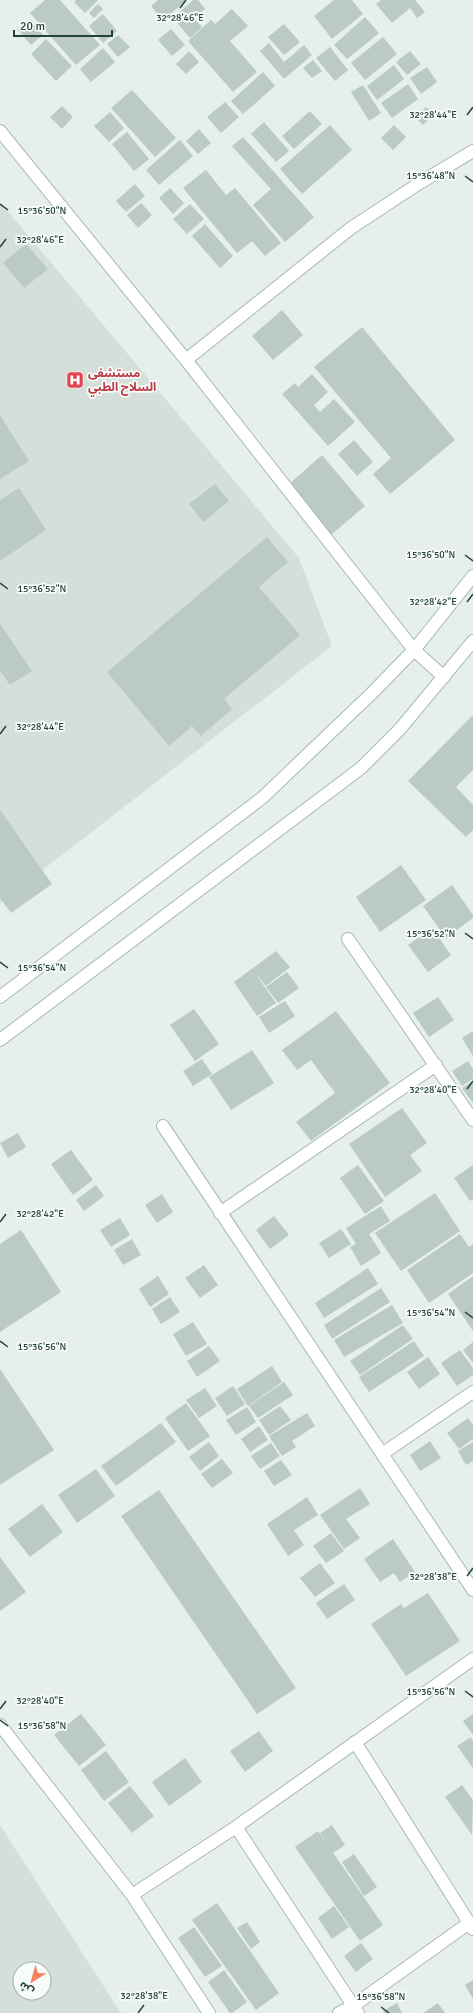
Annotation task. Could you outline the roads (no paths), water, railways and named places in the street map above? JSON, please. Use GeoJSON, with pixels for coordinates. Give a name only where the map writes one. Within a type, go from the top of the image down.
{"type":"FeatureCollection","features":[{"type":"Feature","properties":{"kind":"street"},"geometry":{"type":"LineString","coordinates":[[0,131],[186,360],[414,650],[444,677]]}},
{"type":"Feature","properties":{"kind":"street"},"geometry":{"type":"LineString","coordinates":[[186,360],[351,228],[418,184],[473,151]]}},
{"type":"Feature","properties":{"kind":"street"},"geometry":{"type":"LineString","coordinates":[[0,997],[262,798],[366,699],[414,650],[473,576]]}},
{"type":"Feature","properties":{"kind":"street"},"geometry":{"type":"LineString","coordinates":[[0,1040],[361,768],[400,729],[473,641]]}},
{"type":"Feature","properties":{"kind":"street"},"geometry":{"type":"LineString","coordinates":[[348,939],[473,1120]]}},
{"type":"Feature","properties":{"kind":"street"},"geometry":{"type":"LineString","coordinates":[[220,1213],[436,1065]]}},
{"type":"Feature","properties":{"kind":"street"},"geometry":{"type":"LineString","coordinates":[[163,1126],[473,1590]]}},
{"type":"Feature","properties":{"kind":"street"},"geometry":{"type":"LineString","coordinates":[[382,1454],[473,1392]]}},
{"type":"Feature","properties":{"kind":"street"},"geometry":{"type":"LineString","coordinates":[[132,1895],[236,1827],[473,1659]]}},
{"type":"Feature","properties":{"kind":"street"},"geometry":{"type":"LineString","coordinates":[[0,1725],[132,1895],[209,2013]]}},
{"type":"Feature","properties":{"kind":"street"},"geometry":{"type":"LineString","coordinates":[[340,2013],[355,2009],[471,1926],[355,1742]]}},
{"type":"Feature","properties":{"kind":"street"},"geometry":{"type":"LineString","coordinates":[[236,1827],[355,2009]]}},
{"type":"Feature","properties":{"kind":"place","name":"مستشفى السلاح الطبي"},"geometry":{"type":"Point","coordinates":[75,380]}}]}
